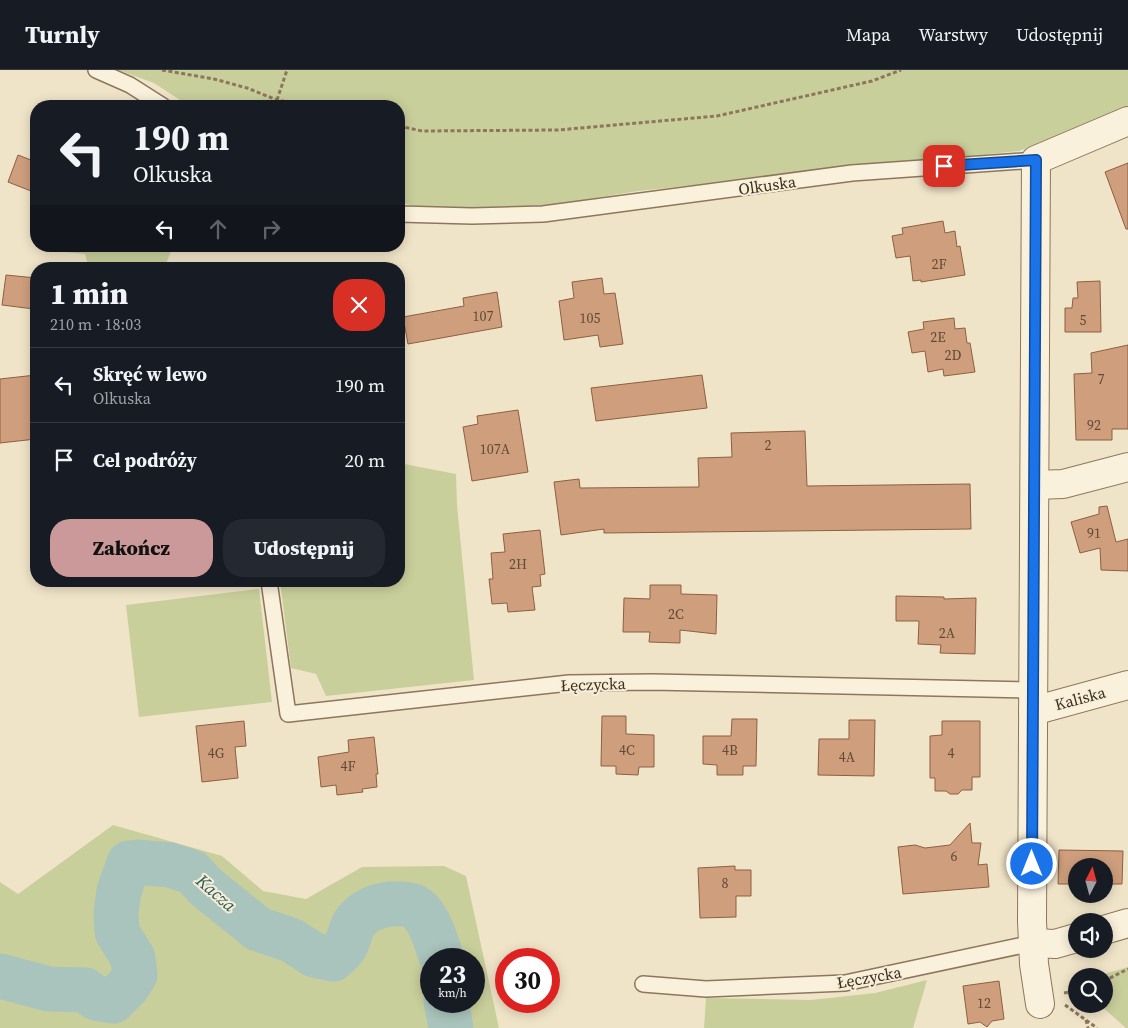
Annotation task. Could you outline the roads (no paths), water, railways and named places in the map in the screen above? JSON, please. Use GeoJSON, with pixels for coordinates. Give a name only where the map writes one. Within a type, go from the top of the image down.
{"type":"FeatureCollection","features":[{"type":"Feature","properties":{"kind":"street","name":"Olkuska"},"geometry":{"type":"LineString","coordinates":[[1036,160],[1128,121]]}},
{"type":"Feature","properties":{"kind":"street"},"geometry":{"type":"LineString","coordinates":[[1036,160],[1033,943],[1049,1002]]}},
{"type":"Feature","properties":{"kind":"street"},"geometry":{"type":"LineString","coordinates":[[1035,485],[1063,484],[1128,467]]}},
{"type":"Feature","properties":{"kind":"street","name":"Kaliska"},"geometry":{"type":"LineString","coordinates":[[1033,701],[1128,685]]}},
{"type":"Feature","properties":{"kind":"street"},"geometry":{"type":"LineString","coordinates":[[1113,927],[1128,923]]}},
{"type":"Feature","properties":{"kind":"street"},"geometry":{"type":"LineString","coordinates":[[1033,943],[1055,944],[1068,940]]}},
{"type":"Feature","properties":{"kind":"lane"},"geometry":{"type":"LineString","coordinates":[[96,70],[130,85],[154,100]]}},
{"type":"Feature","properties":{"kind":"lane","name":"Olkuska"},"geometry":{"type":"LineString","coordinates":[[405,214],[472,216],[543,214],[852,173],[1036,160]]}},
{"type":"Feature","properties":{"kind":"lane","name":"Łęczycka"},"geometry":{"type":"LineString","coordinates":[[270,587],[288,714],[570,684],[652,682],[1033,701]]}},
{"type":"Feature","properties":{"kind":"lane","name":"Łęczycka"},"geometry":{"type":"LineString","coordinates":[[643,984],[706,989],[845,983],[1033,943]]}},
{"type":"Feature","properties":{"kind":"waterway","name":"Kacza"},"geometry":{"type":"LineString","coordinates":[[0,976],[49,989],[85,990],[96,998],[113,1001],[128,986],[135,975],[133,958],[117,932],[116,912],[119,891],[129,863],[137,862],[170,865],[192,872],[206,887],[258,929],[291,940],[314,955],[333,959],[345,947],[351,930],[359,917],[376,907],[390,904],[410,905],[418,909],[427,921],[438,948]]}},
{"type":"Feature","properties":{"kind":"waterway","name":"Kacza"},"geometry":{"type":"LineString","coordinates":[[448,1013],[451,1028]]}}]}
